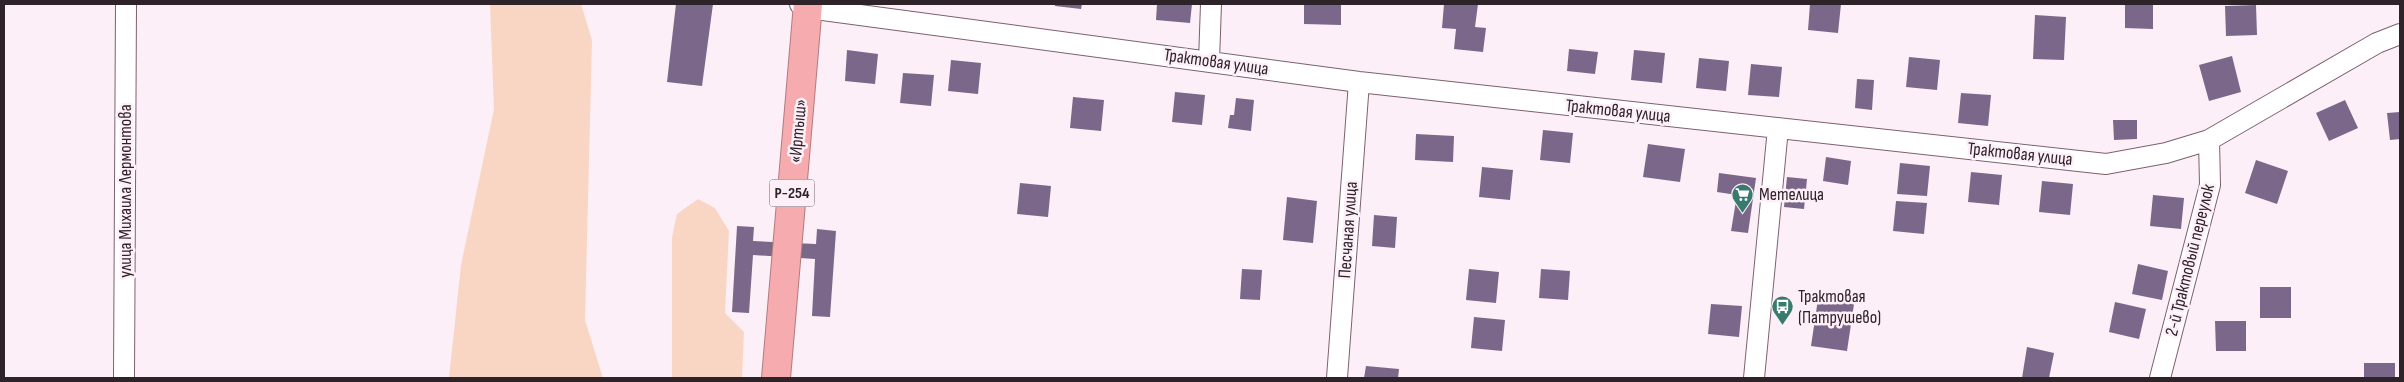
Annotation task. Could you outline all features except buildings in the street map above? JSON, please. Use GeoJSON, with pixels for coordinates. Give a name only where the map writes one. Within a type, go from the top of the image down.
{"type":"FeatureCollection","features":[{"type":"Feature","properties":{"kind":"highway","name":"«Иртыш»"},"geometry":{"type":"LineString","coordinates":[[776,378],[805,5]]}},
{"type":"Feature","properties":{"kind":"street","name":"улица Михаила Лермонтова"},"geometry":{"type":"LineString","coordinates":[[124,378],[126,4]]}},
{"type":"Feature","properties":{"kind":"street"},"geometry":{"type":"LineString","coordinates":[[1209,61],[1211,4]]}},
{"type":"Feature","properties":{"kind":"street","name":"Трактовая улица"},"geometry":{"type":"LineString","coordinates":[[805,5],[1359,82],[2106,164],[2166,154],[2209,140],[2377,43],[2400,34]]}},
{"type":"Feature","properties":{"kind":"street","name":"Песчаная улица"},"geometry":{"type":"LineString","coordinates":[[1337,378],[1359,82]]}},
{"type":"Feature","properties":{"kind":"street"},"geometry":{"type":"LineString","coordinates":[[1754,378],[1778,128]]}},
{"type":"Feature","properties":{"kind":"street","name":"2-й Трактовый переулок"},"geometry":{"type":"LineString","coordinates":[[2160,378],[2210,185],[2209,140]]}},
{"type":"Feature","properties":{"kind":"shaded area"},"geometry":{"type":"Polygon","coordinates":[[[490,4],[581,4],[592,40],[585,320],[603,378],[449,378],[461,265],[494,109],[490,4]]]}},
{"type":"Feature","properties":{"kind":"shaded area"},"geometry":{"type":"Polygon","coordinates":[[[698,199],[715,208],[729,231],[725,313],[744,332],[742,378],[672,378],[672,237],[677,214],[698,199]]]}},
{"type":"Feature","properties":{"kind":"place","name":"Метелица"},"geometry":{"type":"Point","coordinates":[1743,213]}},
{"type":"Feature","properties":{"kind":"place","name":"Трактовая (Патрушево)"},"geometry":{"type":"Point","coordinates":[1782,325]}}]}
